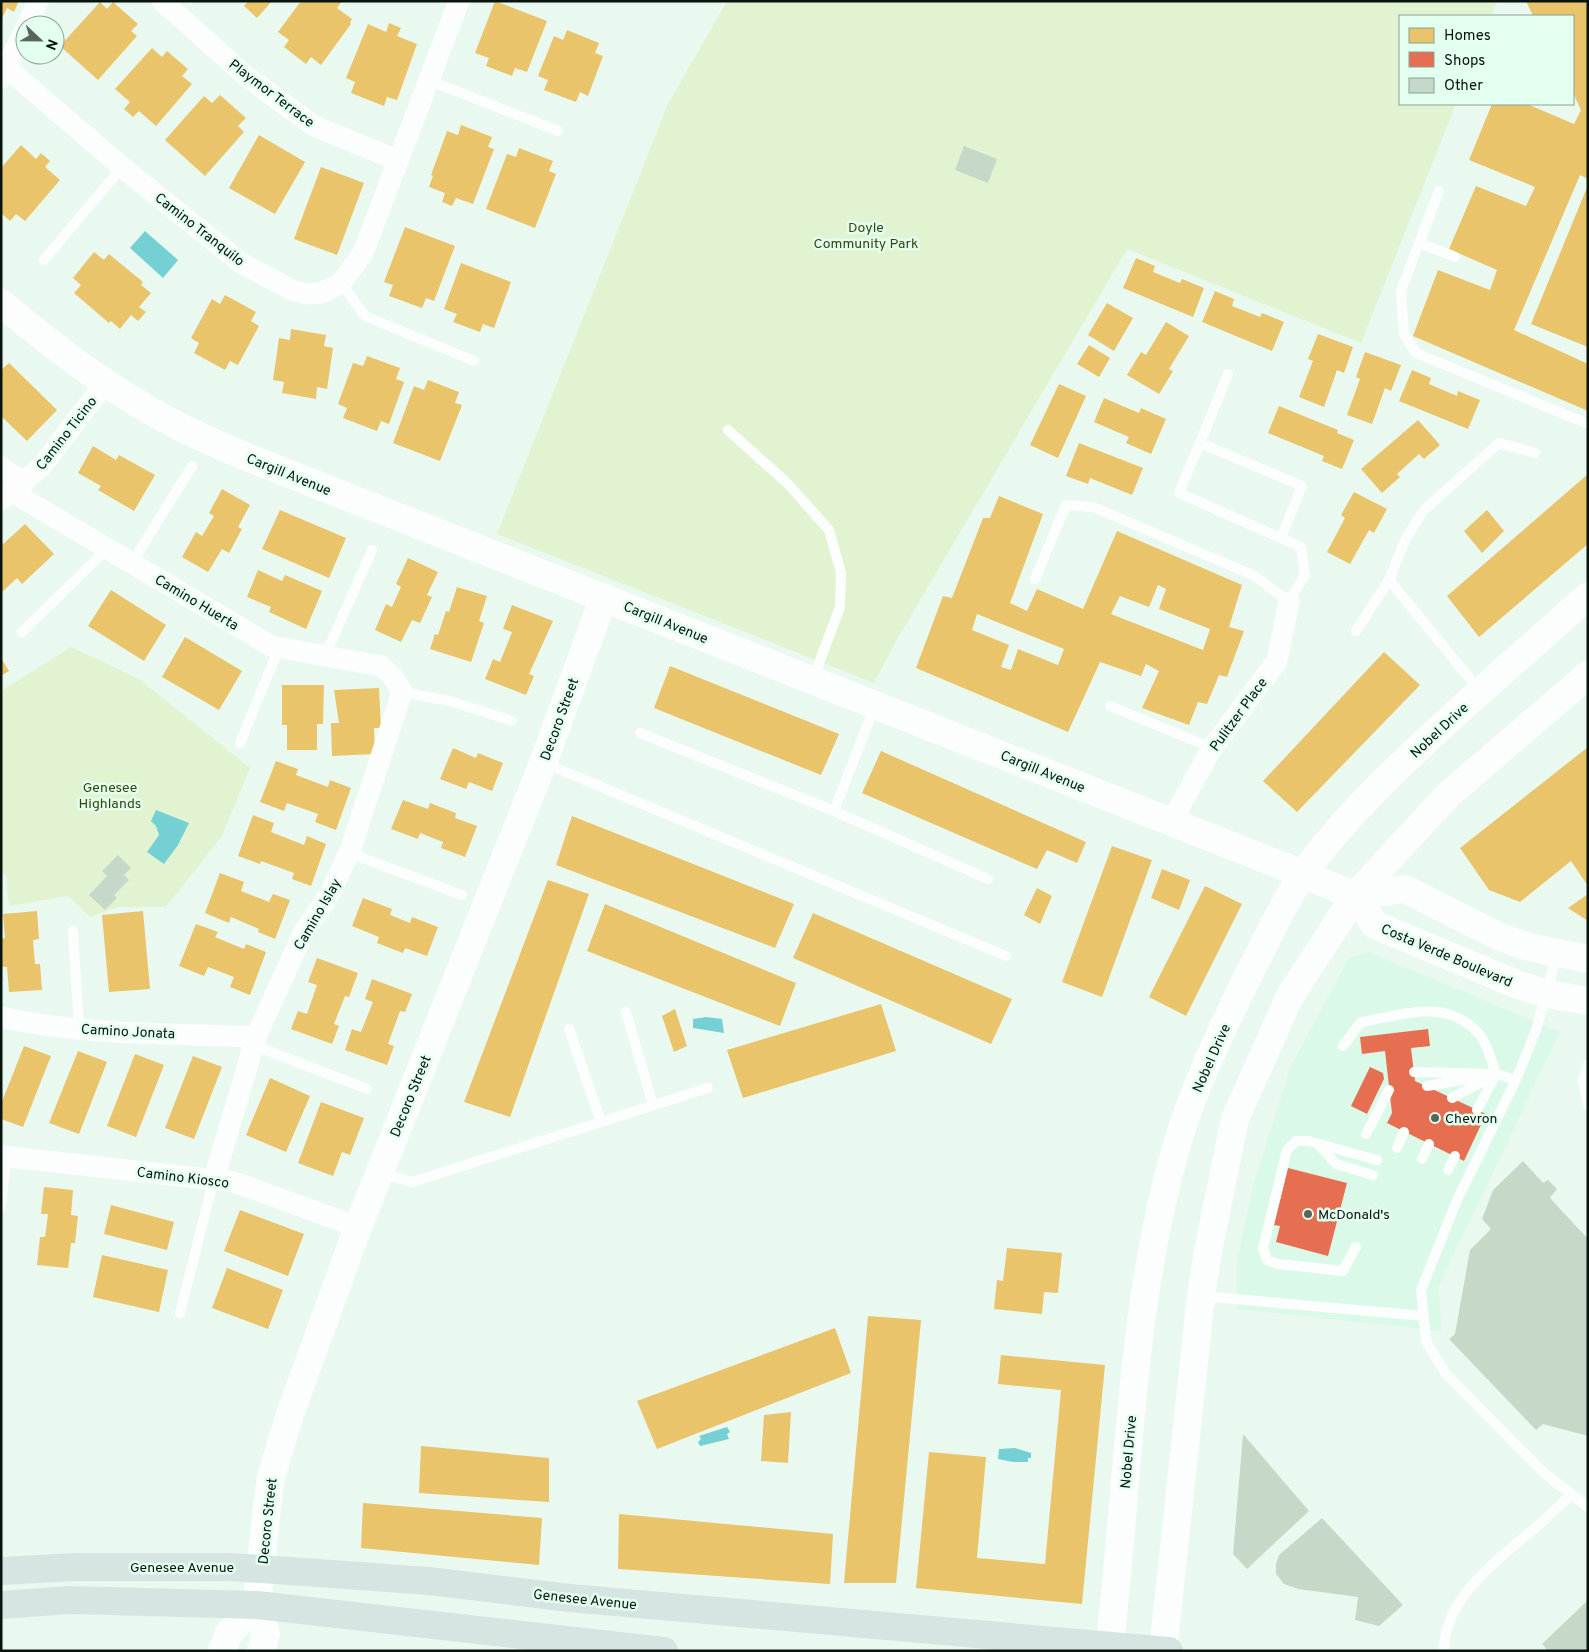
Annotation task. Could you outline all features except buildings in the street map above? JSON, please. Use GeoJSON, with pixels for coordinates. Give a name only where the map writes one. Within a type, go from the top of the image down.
{"type":"FeatureCollection","features":[{"type":"Feature","properties":{"kind":"main road","name":"Genesee Avenue"},"geometry":{"type":"LineString","coordinates":[[1,1571],[76,1567],[228,1567],[262,1569],[430,1581],[570,1598],[1012,1636],[1109,1649],[1169,1651]]}},
{"type":"Feature","properties":{"kind":"main road"},"geometry":{"type":"LineString","coordinates":[[1,1605],[70,1600],[256,1605],[664,1651]]}},
{"type":"Feature","properties":{"kind":"street"},"geometry":{"type":"LineString","coordinates":[[32,15],[38,1]]}},
{"type":"Feature","properties":{"kind":"street","name":"Playmor Terrace"},"geometry":{"type":"LineString","coordinates":[[162,1],[246,76],[314,126],[397,160]]}},
{"type":"Feature","properties":{"kind":"street"},"geometry":{"type":"LineString","coordinates":[[341,283],[364,253],[397,160],[459,1]]}},
{"type":"Feature","properties":{"kind":"street"},"geometry":{"type":"LineString","coordinates":[[3,69],[15,47]]}},
{"type":"Feature","properties":{"kind":"street","name":"Camino Tranquilo"},"geometry":{"type":"LineString","coordinates":[[3,69],[241,263],[292,290],[306,294],[321,292],[341,283]]}},
{"type":"Feature","properties":{"kind":"street","name":"Cargill Avenue"},"geometry":{"type":"LineString","coordinates":[[1,303],[54,348],[106,382],[170,422],[244,456],[1355,896]]}},
{"type":"Feature","properties":{"kind":"street","name":"Camino Ticino"},"geometry":{"type":"LineString","coordinates":[[12,492],[41,467],[106,382]]}},
{"type":"Feature","properties":{"kind":"street","name":"Camino Huerta"},"geometry":{"type":"LineString","coordinates":[[1,467],[12,492],[270,646],[381,666],[398,685]]}},
{"type":"Feature","properties":{"kind":"street","name":"Nobel Drive"},"geometry":{"type":"LineString","coordinates":[[1109,1649],[1138,1350],[1164,1198],[1182,1130],[1197,1084],[1242,989],[1303,874],[1364,800],[1480,692],[1588,596]]}},
{"type":"Feature","properties":{"kind":"street","name":"Decoro Street"},"geometry":{"type":"LineString","coordinates":[[262,1651],[266,1634],[256,1605],[262,1569],[271,1477],[290,1414],[358,1227],[543,763],[604,597]]}},
{"type":"Feature","properties":{"kind":"street","name":"Pulitzer Place"},"geometry":{"type":"LineString","coordinates":[[1171,822],[1212,748],[1277,661],[1289,602]]}},
{"type":"Feature","properties":{"kind":"street"},"geometry":{"type":"LineString","coordinates":[[1164,1651],[1201,1296],[1208,1251],[1235,1119],[1290,996],[1355,896],[1448,795],[1588,675]]}},
{"type":"Feature","properties":{"kind":"street","name":"Camino Islay"},"geometry":{"type":"LineString","coordinates":[[214,1178],[255,1041],[304,931],[330,894],[349,853],[398,685]]}},
{"type":"Feature","properties":{"kind":"street"},"geometry":{"type":"LineString","coordinates":[[1355,896],[1405,889],[1500,937],[1557,954],[1588,959]]}},
{"type":"Feature","properties":{"kind":"street","name":"Costa Verde Boulevard"},"geometry":{"type":"LineString","coordinates":[[1355,896],[1375,925],[1516,984],[1547,994],[1588,1001]]}},
{"type":"Feature","properties":{"kind":"street","name":"Camino Jonata"},"geometry":{"type":"LineString","coordinates":[[1,1017],[26,1023],[79,1029],[255,1041]]}},
{"type":"Feature","properties":{"kind":"street","name":"Camino Kiosco"},"geometry":{"type":"LineString","coordinates":[[4,1157],[214,1178],[234,1182],[358,1227]]}},
{"type":"Feature","properties":{"kind":"street"},"geometry":{"type":"LineString","coordinates":[[222,1651],[229,1633],[256,1605]]}},
{"type":"Feature","properties":{"kind":"lane"},"geometry":{"type":"LineString","coordinates":[[428,80],[558,131]]}},
{"type":"Feature","properties":{"kind":"lane"},"geometry":{"type":"LineString","coordinates":[[44,260],[122,167]]}},
{"type":"Feature","properties":{"kind":"lane"},"geometry":{"type":"LineString","coordinates":[[1439,191],[1401,291],[1404,334],[1416,354],[1588,424]]}},
{"type":"Feature","properties":{"kind":"lane"},"geometry":{"type":"LineString","coordinates":[[1420,243],[1455,257]]}},
{"type":"Feature","properties":{"kind":"lane"},"geometry":{"type":"LineString","coordinates":[[341,283],[365,316],[474,362]]}},
{"type":"Feature","properties":{"kind":"lane"},"geometry":{"type":"LineString","coordinates":[[1035,579],[1066,505],[1093,507],[1255,576],[1289,602],[1305,575],[1301,547],[1179,493],[1228,374]]}},
{"type":"Feature","properties":{"kind":"lane"},"geometry":{"type":"LineString","coordinates":[[728,430],[788,484],[829,530],[840,573],[840,607],[813,680]]}},
{"type":"Feature","properties":{"kind":"lane"},"geometry":{"type":"LineString","coordinates":[[1200,443],[1302,486],[1281,538]]}},
{"type":"Feature","properties":{"kind":"lane"},"geometry":{"type":"LineString","coordinates":[[1356,631],[1388,580],[1406,538],[1424,510],[1499,443],[1535,453]]}},
{"type":"Feature","properties":{"kind":"lane"},"geometry":{"type":"LineString","coordinates":[[132,563],[192,466]]}},
{"type":"Feature","properties":{"kind":"lane"},"geometry":{"type":"LineString","coordinates":[[22,632],[107,549]]}},
{"type":"Feature","properties":{"kind":"lane"},"geometry":{"type":"LineString","coordinates":[[325,656],[372,550]]}},
{"type":"Feature","properties":{"kind":"lane"},"geometry":{"type":"LineString","coordinates":[[1388,580],[1480,692]]}},
{"type":"Feature","properties":{"kind":"lane"},"geometry":{"type":"LineString","coordinates":[[240,743],[279,648]]}},
{"type":"Feature","properties":{"kind":"lane"},"geometry":{"type":"LineString","coordinates":[[398,685],[512,721]]}},
{"type":"Feature","properties":{"kind":"lane"},"geometry":{"type":"LineString","coordinates":[[834,811],[876,705]]}},
{"type":"Feature","properties":{"kind":"lane"},"geometry":{"type":"LineString","coordinates":[[1110,706],[1212,748]]}},
{"type":"Feature","properties":{"kind":"lane"},"geometry":{"type":"LineString","coordinates":[[640,733],[834,811],[988,879]]}},
{"type":"Feature","properties":{"kind":"lane"},"geometry":{"type":"LineString","coordinates":[[543,763],[1006,956]]}},
{"type":"Feature","properties":{"kind":"lane"},"geometry":{"type":"LineString","coordinates":[[349,853],[462,895]]}},
{"type":"Feature","properties":{"kind":"lane"},"geometry":{"type":"LineString","coordinates":[[73,931],[79,1029]]}},
{"type":"Feature","properties":{"kind":"lane"},"geometry":{"type":"LineString","coordinates":[[1557,954],[1536,1030],[1516,1080],[1457,1200],[1421,1290],[1426,1341],[1446,1374],[1543,1472],[1588,1507]]}},
{"type":"Feature","properties":{"kind":"lane"},"geometry":{"type":"LineString","coordinates":[[1343,1046],[1361,1022],[1435,1010],[1460,1017],[1481,1036],[1496,1074],[1477,1110]]}},
{"type":"Feature","properties":{"kind":"lane"},"geometry":{"type":"LineString","coordinates":[[626,1012],[653,1106]]}},
{"type":"Feature","properties":{"kind":"lane"},"geometry":{"type":"LineString","coordinates":[[569,1028],[601,1122]]}},
{"type":"Feature","properties":{"kind":"lane"},"geometry":{"type":"LineString","coordinates":[[255,1041],[367,1089]]}},
{"type":"Feature","properties":{"kind":"lane"},"geometry":{"type":"LineString","coordinates":[[1588,1064],[1583,1082],[1588,1104]]}},
{"type":"Feature","properties":{"kind":"lane"},"geometry":{"type":"LineString","coordinates":[[1414,1072],[1496,1074],[1516,1080]]}},
{"type":"Feature","properties":{"kind":"lane"},"geometry":{"type":"LineString","coordinates":[[1427,1086],[1496,1074]]}},
{"type":"Feature","properties":{"kind":"lane"},"geometry":{"type":"LineString","coordinates":[[1452,1098],[1496,1074]]}},
{"type":"Feature","properties":{"kind":"lane"},"geometry":{"type":"LineString","coordinates":[[380,1173],[412,1182],[708,1088]]}},
{"type":"Feature","properties":{"kind":"lane"},"geometry":{"type":"LineString","coordinates":[[1366,1134],[1389,1090]]}},
{"type":"Feature","properties":{"kind":"lane"},"geometry":{"type":"LineString","coordinates":[[1396,1148],[1404,1132]]}},
{"type":"Feature","properties":{"kind":"lane"},"geometry":{"type":"LineString","coordinates":[[1356,1247],[1343,1271],[1278,1264],[1267,1260],[1263,1248],[1287,1150],[1296,1140],[1319,1144],[1377,1160]]}},
{"type":"Feature","properties":{"kind":"lane"},"geometry":{"type":"LineString","coordinates":[[1319,1144],[1336,1164],[1373,1175]]}},
{"type":"Feature","properties":{"kind":"lane"},"geometry":{"type":"LineString","coordinates":[[1422,1159],[1429,1144]]}},
{"type":"Feature","properties":{"kind":"lane"},"geometry":{"type":"LineString","coordinates":[[1448,1170],[1455,1156]]}},
{"type":"Feature","properties":{"kind":"lane"},"geometry":{"type":"LineString","coordinates":[[1,1207],[4,1157]]}},
{"type":"Feature","properties":{"kind":"lane"},"geometry":{"type":"LineString","coordinates":[[180,1313],[214,1178]]}},
{"type":"Feature","properties":{"kind":"lane"},"geometry":{"type":"LineString","coordinates":[[1201,1296],[1424,1316]]}},
{"type":"Feature","properties":{"kind":"lane"},"geometry":{"type":"LineString","coordinates":[[1444,1651],[1443,1643],[1455,1607],[1486,1569],[1572,1494]]}},
{"type":"Feature","properties":{"kind":"shaded area"},"geometry":{"type":"Polygon","coordinates":[[[1368,952],[1560,1032],[1439,1286],[1441,1331],[1237,1309],[1237,1259],[1254,1183],[1290,1068],[1349,958],[1368,952]]]}},
{"type":"Feature","properties":{"kind":"green space","name":"Doyle Community Park"},"geometry":{"type":"Polygon","coordinates":[[[727,1],[1497,1],[1491,15],[1399,15],[1399,105],[1456,105],[1361,343],[1127,249],[896,641],[874,683],[497,534],[668,104],[727,1]]]}},
{"type":"Feature","properties":{"kind":"green space","name":"Genesee Highlands"},"geometry":{"type":"Polygon","coordinates":[[[71,647],[139,679],[250,768],[222,836],[166,907],[118,907],[90,917],[68,896],[9,906],[6,875],[1,873],[1,691],[71,647]]]}},
{"type":"Feature","properties":{"kind":"water"},"geometry":{"type":"Polygon","coordinates":[[[145,231],[178,260],[163,278],[130,248],[145,231]]]}},
{"type":"Feature","properties":{"kind":"water"},"geometry":{"type":"Polygon","coordinates":[[[156,810],[189,823],[178,845],[164,864],[147,852],[159,835],[156,826],[151,821],[156,810]]]}},
{"type":"Feature","properties":{"kind":"water"},"geometry":{"type":"Polygon","coordinates":[[[706,1017],[722,1019],[724,1033],[693,1028],[693,1019],[706,1017]]]}},
{"type":"Feature","properties":{"kind":"water"},"geometry":{"type":"Polygon","coordinates":[[[727,1427],[730,1432],[727,1434],[729,1439],[700,1446],[698,1442],[701,1439],[699,1436],[727,1427]]]}},
{"type":"Feature","properties":{"kind":"water"},"geometry":{"type":"Polygon","coordinates":[[[1015,1448],[1031,1453],[1031,1458],[1028,1458],[1028,1462],[998,1459],[999,1449],[1015,1448]]]}},
{"type":"Feature","properties":{"kind":"place","name":"Chevron"},"geometry":{"type":"Point","coordinates":[1435,1118]}},
{"type":"Feature","properties":{"kind":"place","name":"McDonald's"},"geometry":{"type":"Point","coordinates":[1308,1214]}}]}
